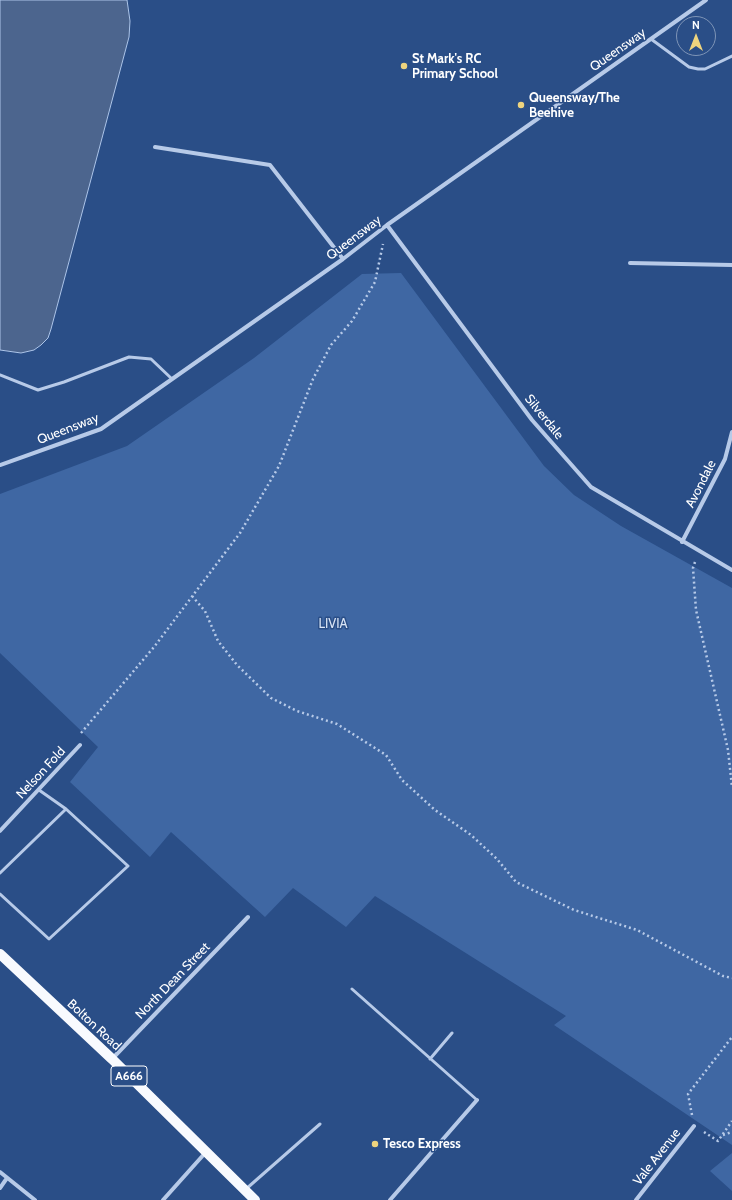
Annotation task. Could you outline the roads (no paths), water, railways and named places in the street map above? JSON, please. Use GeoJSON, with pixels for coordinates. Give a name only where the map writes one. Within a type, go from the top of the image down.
{"type":"FeatureCollection","features":[{"type":"Feature","properties":{"kind":"main road","name":"Bolton Road"},"geometry":{"type":"LineString","coordinates":[[0,954],[112,1059],[255,1200]]}},
{"type":"Feature","properties":{"kind":"street","name":"Queensway"},"geometry":{"type":"LineString","coordinates":[[0,465],[101,430],[343,259],[387,225],[706,0]]}},
{"type":"Feature","properties":{"kind":"street"},"geometry":{"type":"LineString","coordinates":[[155,147],[270,165],[343,259]]}},
{"type":"Feature","properties":{"kind":"street","name":"Silverdale"},"geometry":{"type":"LineString","coordinates":[[387,225],[532,420],[591,488],[732,570]]}},
{"type":"Feature","properties":{"kind":"street"},"geometry":{"type":"LineString","coordinates":[[630,262],[732,265]]}},
{"type":"Feature","properties":{"kind":"street","name":"Avondale"},"geometry":{"type":"LineString","coordinates":[[682,542],[725,459],[732,432]]}},
{"type":"Feature","properties":{"kind":"street","name":"Nelson Fold"},"geometry":{"type":"LineString","coordinates":[[0,831],[80,745]]}},
{"type":"Feature","properties":{"kind":"street","name":"North Dean Street"},"geometry":{"type":"LineString","coordinates":[[112,1059],[248,918]]}},
{"type":"Feature","properties":{"kind":"street"},"geometry":{"type":"LineString","coordinates":[[390,1200],[476,1100]]}},
{"type":"Feature","properties":{"kind":"street","name":"Vale Avenue"},"geometry":{"type":"LineString","coordinates":[[636,1200],[694,1126]]}},
{"type":"Feature","properties":{"kind":"street"},"geometry":{"type":"LineString","coordinates":[[163,1200],[206,1152]]}},
{"type":"Feature","properties":{"kind":"street"},"geometry":{"type":"LineString","coordinates":[[0,1172],[35,1200]]}},
{"type":"Feature","properties":{"kind":"street"},"geometry":{"type":"LineString","coordinates":[[0,1188],[7,1178]]}},
{"type":"Feature","properties":{"kind":"lane"},"geometry":{"type":"LineString","coordinates":[[651,39],[689,67],[698,69],[705,69],[732,56]]}},
{"type":"Feature","properties":{"kind":"lane"},"geometry":{"type":"LineString","coordinates":[[0,375],[38,390],[64,382],[129,357],[151,359],[172,380]]}},
{"type":"Feature","properties":{"kind":"lane"},"geometry":{"type":"LineString","coordinates":[[0,894],[49,939],[128,866],[66,809],[39,790]]}},
{"type":"Feature","properties":{"kind":"lane"},"geometry":{"type":"LineString","coordinates":[[0,873],[66,809]]}},
{"type":"Feature","properties":{"kind":"lane"},"geometry":{"type":"LineString","coordinates":[[352,989],[476,1100]]}},
{"type":"Feature","properties":{"kind":"lane"},"geometry":{"type":"LineString","coordinates":[[430,1059],[452,1034]]}},
{"type":"Feature","properties":{"kind":"lane"},"geometry":{"type":"LineString","coordinates":[[245,1190],[320,1124]]}},
{"type":"Feature","properties":{"kind":"place","name":"St Mark's RC Primary School"},"geometry":{"type":"Point","coordinates":[404,66]}},
{"type":"Feature","properties":{"kind":"place","name":"Queensway/The Beehive"},"geometry":{"type":"Point","coordinates":[521,105]}},
{"type":"Feature","properties":{"kind":"place","name":"Tesco Express"},"geometry":{"type":"Point","coordinates":[375,1144]}},
{"type":"Feature","properties":{"kind":"park label","name":"LIVIA"},"geometry":{"type":"Point","coordinates":[333,624]}}]}
